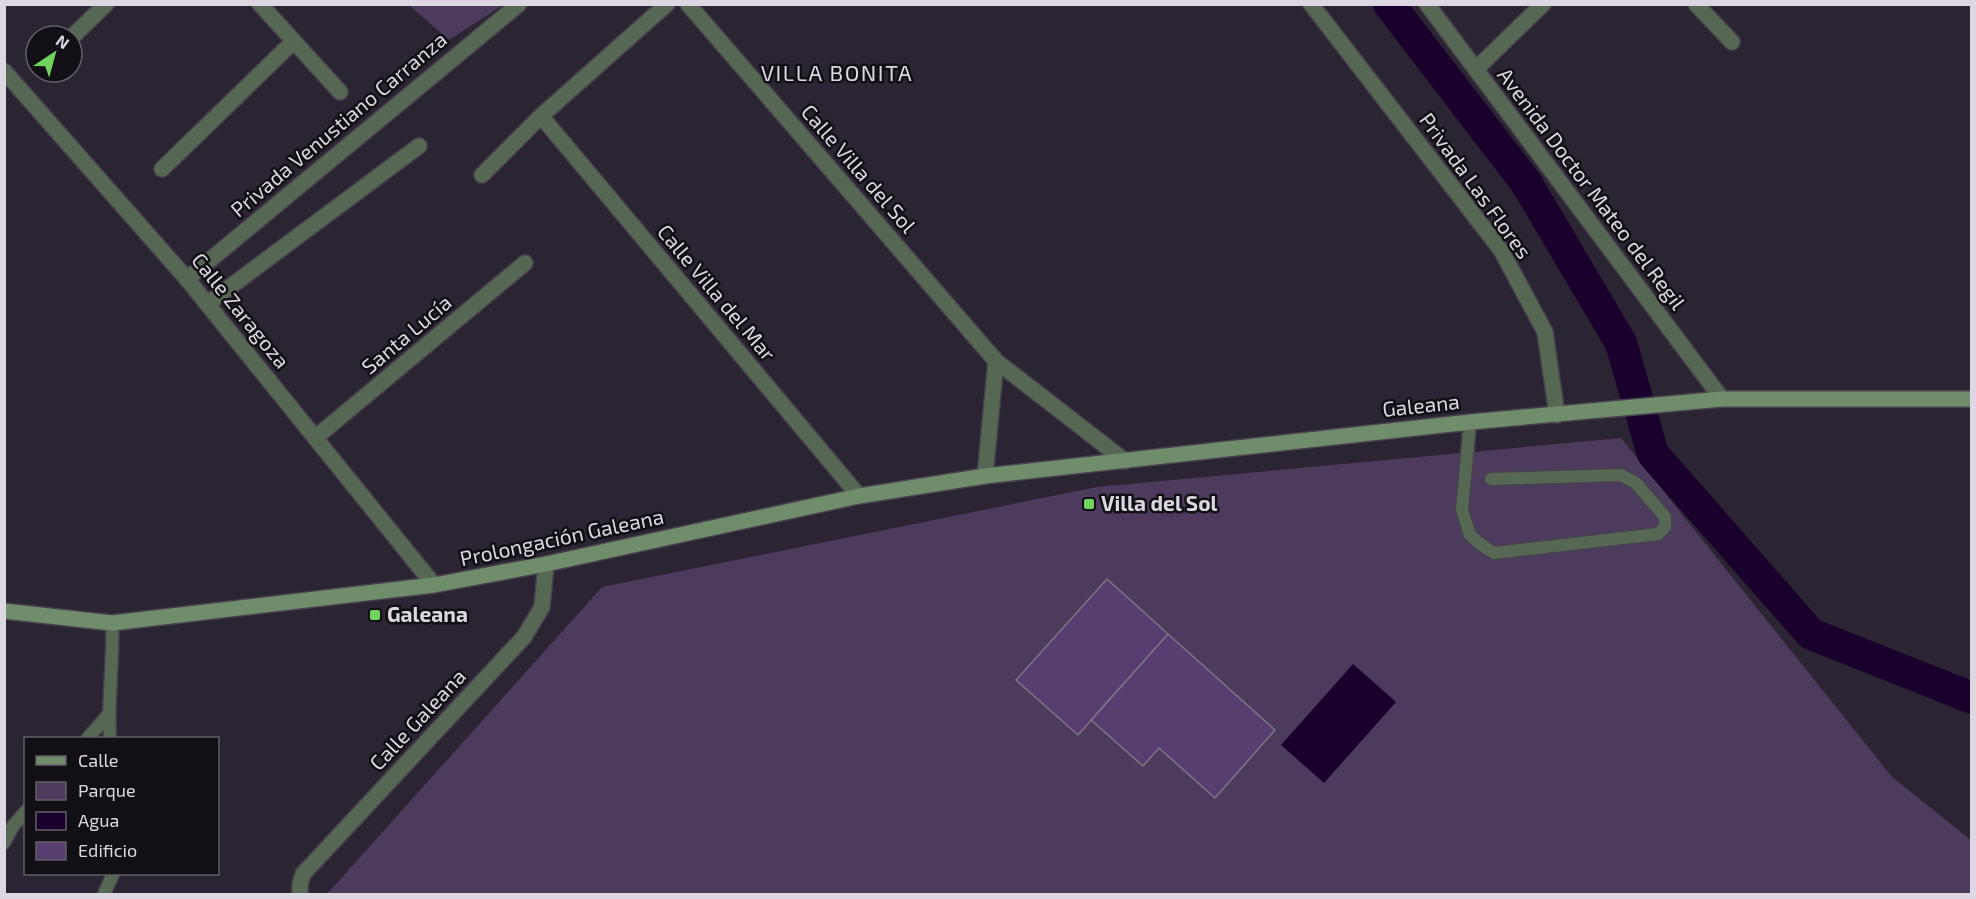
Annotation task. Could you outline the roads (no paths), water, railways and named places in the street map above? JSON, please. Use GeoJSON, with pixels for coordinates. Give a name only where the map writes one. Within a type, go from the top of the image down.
{"type":"FeatureCollection","features":[{"type":"Feature","properties":{"kind":"street"},"geometry":{"type":"LineString","coordinates":[[84,25],[106,4]]}},
{"type":"Feature","properties":{"kind":"street"},"geometry":{"type":"LineString","coordinates":[[260,4],[340,92]]}},
{"type":"Feature","properties":{"kind":"street","name":"Privada Venustiano Carranza"},"geometry":{"type":"LineString","coordinates":[[187,279],[519,4]]}},
{"type":"Feature","properties":{"kind":"street"},"geometry":{"type":"LineString","coordinates":[[482,175],[541,116],[667,4]]}},
{"type":"Feature","properties":{"kind":"street","name":"Calle Villa del Sol"},"geometry":{"type":"LineString","coordinates":[[688,4],[996,361],[1125,461]]}},
{"type":"Feature","properties":{"kind":"street","name":"Privada Las Flores"},"geometry":{"type":"LineString","coordinates":[[1311,4],[1501,250],[1545,332],[1557,415]]}},
{"type":"Feature","properties":{"kind":"street","name":"Avenida Doctor Mateo del Regil"},"geometry":{"type":"LineString","coordinates":[[1427,4],[1722,399]]}},
{"type":"Feature","properties":{"kind":"street"},"geometry":{"type":"LineString","coordinates":[[1476,69],[1543,4]]}},
{"type":"Feature","properties":{"kind":"street"},"geometry":{"type":"LineString","coordinates":[[1696,4],[1732,42]]}},
{"type":"Feature","properties":{"kind":"street"},"geometry":{"type":"LineString","coordinates":[[162,169],[294,41]]}},
{"type":"Feature","properties":{"kind":"street","name":"Calle Zaragoza"},"geometry":{"type":"LineString","coordinates":[[4,71],[187,279],[434,585]]}},
{"type":"Feature","properties":{"kind":"street","name":"Calle Villa del Mar"},"geometry":{"type":"LineString","coordinates":[[541,116],[859,496]]}},
{"type":"Feature","properties":{"kind":"street"},"geometry":{"type":"LineString","coordinates":[[207,304],[419,146]]}},
{"type":"Feature","properties":{"kind":"street","name":"Santa Lucía"},"geometry":{"type":"LineString","coordinates":[[315,438],[525,263]]}},
{"type":"Feature","properties":{"kind":"street"},"geometry":{"type":"LineString","coordinates":[[985,476],[996,361]]}},
{"type":"Feature","properties":{"kind":"street","name":"Galeana"},"geometry":{"type":"LineString","coordinates":[[1125,461],[1470,422],[1722,399],[1971,399]]}},
{"type":"Feature","properties":{"kind":"street","name":"Prolongación Galeana"},"geometry":{"type":"LineString","coordinates":[[4,611],[112,623],[434,585],[546,564],[859,496],[985,476],[1125,461]]}},
{"type":"Feature","properties":{"kind":"street","name":"Calle Galeana"},"geometry":{"type":"LineString","coordinates":[[300,894],[303,874],[524,637],[542,607],[546,564]]}},
{"type":"Feature","properties":{"kind":"lane"},"geometry":{"type":"LineString","coordinates":[[1470,422],[1462,510],[1470,535],[1494,553],[1658,534],[1665,527],[1665,517],[1636,483],[1621,475],[1491,479]]}},
{"type":"Feature","properties":{"kind":"lane"},"geometry":{"type":"LineString","coordinates":[[110,737],[108,715],[114,644],[112,623]]}},
{"type":"Feature","properties":{"kind":"lane"},"geometry":{"type":"LineString","coordinates":[[89,737],[108,715]]}},
{"type":"Feature","properties":{"kind":"lane"},"geometry":{"type":"LineString","coordinates":[[4,843],[13,826],[24,813]]}},
{"type":"Feature","properties":{"kind":"lane"},"geometry":{"type":"LineString","coordinates":[[104,894],[112,875]]}},
{"type":"Feature","properties":{"kind":"water"},"geometry":{"type":"Polygon","coordinates":[[[1353,664],[1396,702],[1324,783],[1281,745],[1353,664]]]}},
{"type":"Feature","properties":{"kind":"waterway"},"geometry":{"type":"LineString","coordinates":[[1389,4],[1527,184],[1621,343],[1653,454],[1811,634],[1972,698]]}},
{"type":"Feature","properties":{"kind":"place","name":"Villa del Sol"},"geometry":{"type":"Point","coordinates":[1089,504]}},
{"type":"Feature","properties":{"kind":"place","name":"Galeana"},"geometry":{"type":"Point","coordinates":[375,615]}},
{"type":"Feature","properties":{"kind":"district","name":"VILLA BONITA"},"geometry":{"type":"Point","coordinates":[837,73]}}]}
